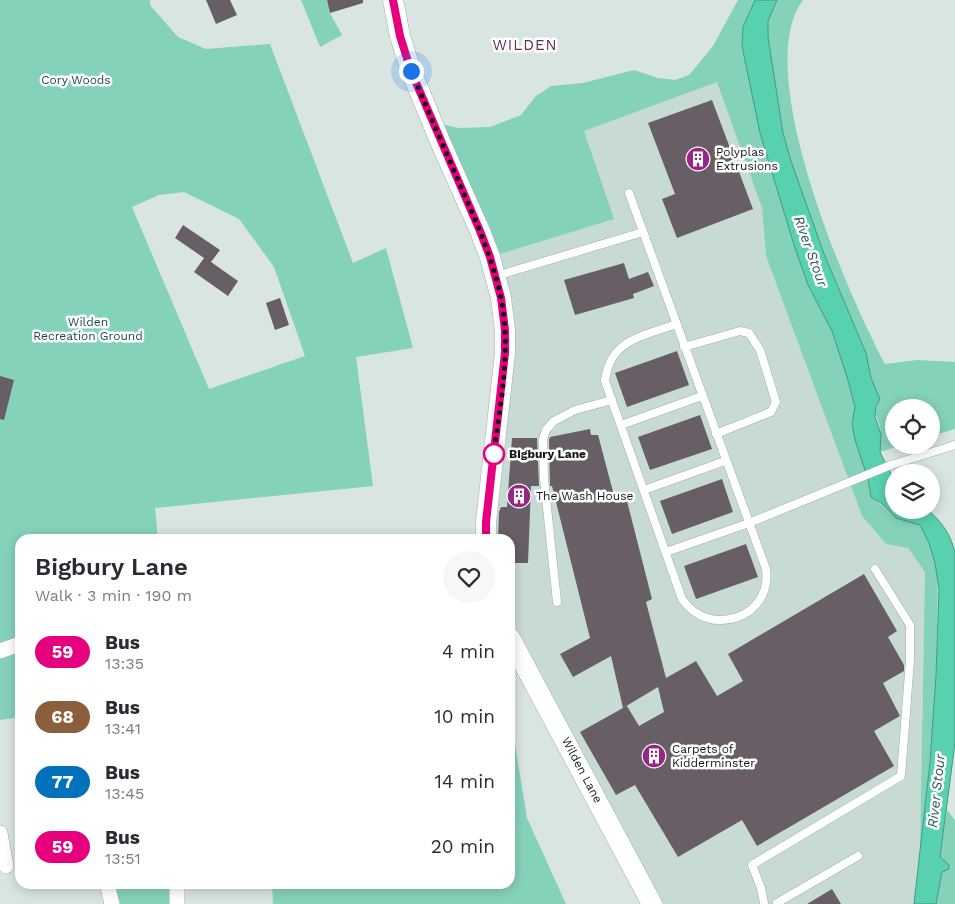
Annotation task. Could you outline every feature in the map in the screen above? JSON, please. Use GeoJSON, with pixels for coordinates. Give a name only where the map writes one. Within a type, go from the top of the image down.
{"type":"FeatureCollection","features":[{"type":"Feature","properties":{"kind":"street"},"geometry":{"type":"LineString","coordinates":[[393,0],[400,36],[411,71],[480,231],[496,276],[503,312],[505,353],[486,534]]}},
{"type":"Feature","properties":{"kind":"street"},"geometry":{"type":"LineString","coordinates":[[0,651],[15,646]]}},
{"type":"Feature","properties":{"kind":"street","name":"Wilden Lane"},"geometry":{"type":"LineString","coordinates":[[515,647],[652,904]]}},
{"type":"Feature","properties":{"kind":"street"},"geometry":{"type":"LineString","coordinates":[[0,833],[3,867],[15,862]]}},
{"type":"Feature","properties":{"kind":"street"},"geometry":{"type":"LineString","coordinates":[[108,889],[112,904]]}},
{"type":"Feature","properties":{"kind":"street"},"geometry":{"type":"LineString","coordinates":[[177,889],[177,904]]}},
{"type":"Feature","properties":{"kind":"lane"},"geometry":{"type":"LineString","coordinates":[[629,193],[642,232],[676,324],[716,434],[725,461],[766,569],[766,589],[754,607],[735,618],[709,619],[690,610],[682,599],[605,381],[606,368],[613,354],[624,343],[676,324]]}},
{"type":"Feature","properties":{"kind":"lane"},"geometry":{"type":"LineString","coordinates":[[496,276],[642,232]]}},
{"type":"Feature","properties":{"kind":"lane"},"geometry":{"type":"LineString","coordinates":[[684,347],[740,331],[749,333],[760,350],[776,402],[771,412],[716,434]]}},
{"type":"Feature","properties":{"kind":"lane"},"geometry":{"type":"LineString","coordinates":[[621,426],[702,396]]}},
{"type":"Feature","properties":{"kind":"lane"},"geometry":{"type":"LineString","coordinates":[[557,602],[544,479],[543,439],[546,430],[554,420],[575,410],[612,400]]}},
{"type":"Feature","properties":{"kind":"lane"},"geometry":{"type":"LineString","coordinates":[[666,552],[749,524],[892,465],[955,446]]}},
{"type":"Feature","properties":{"kind":"lane"},"geometry":{"type":"LineString","coordinates":[[644,490],[725,461]]}},
{"type":"Feature","properties":{"kind":"lane"},"geometry":{"type":"LineString","coordinates":[[858,856],[778,903],[762,904],[761,888],[752,865],[901,776],[910,660],[910,625],[875,569]]}},
{"type":"Feature","properties":{"kind":"shaded area"},"geometry":{"type":"Polygon","coordinates":[[[717,81],[762,208],[766,256],[862,516],[886,544],[908,548],[925,572],[920,849],[914,904],[652,904],[515,646],[515,534],[487,534],[504,371],[490,257],[583,131],[717,81]]]}},
{"type":"Feature","properties":{"kind":"green space"},"geometry":{"type":"Polygon","coordinates":[[[0,0],[150,0],[150,5],[178,37],[206,49],[270,44],[353,263],[386,248],[413,348],[356,357],[373,486],[155,508],[158,534],[15,534],[15,718],[0,720],[0,0]],[[184,192],[159,195],[132,207],[209,389],[305,356],[274,267],[239,219],[184,192]]]}},
{"type":"Feature","properties":{"kind":"green space"},"geometry":{"type":"Polygon","coordinates":[[[301,0],[327,0],[330,13],[342,35],[320,47],[301,0]]]}},
{"type":"Feature","properties":{"kind":"green space"},"geometry":{"type":"Polygon","coordinates":[[[738,0],[755,0],[743,27],[742,46],[760,133],[808,285],[832,331],[847,377],[855,407],[852,424],[868,479],[871,497],[885,508],[885,519],[900,519],[919,525],[928,538],[933,550],[938,591],[934,713],[920,849],[925,572],[908,548],[886,544],[862,516],[766,256],[762,208],[717,82],[584,131],[614,219],[490,257],[432,122],[459,128],[490,127],[521,115],[536,96],[551,86],[583,83],[634,70],[658,78],[675,80],[689,75],[713,46],[738,0]]]}},
{"type":"Feature","properties":{"kind":"green space"},"geometry":{"type":"Polygon","coordinates":[[[777,0],[803,0],[790,33],[788,76],[796,127],[810,182],[828,236],[868,331],[885,364],[918,360],[955,362],[955,429],[940,433],[940,399],[885,399],[885,450],[880,452],[881,430],[876,410],[880,399],[871,378],[866,353],[824,254],[783,133],[768,37],[768,21],[777,0]]]}},
{"type":"Feature","properties":{"kind":"green space"},"geometry":{"type":"Polygon","coordinates":[[[515,744],[527,818],[566,904],[273,904],[272,889],[515,889],[515,744]]]}},
{"type":"Feature","properties":{"kind":"green space"},"geometry":{"type":"Polygon","coordinates":[[[947,810],[955,820],[955,904],[936,904],[944,862],[940,857],[947,810]]]}},
{"type":"Feature","properties":{"kind":"green space"},"geometry":{"type":"Polygon","coordinates":[[[108,889],[177,889],[177,904],[112,904],[108,889]]]}},
{"type":"Feature","properties":{"kind":"water","name":"River Stour"},"geometry":{"type":"Polygon","coordinates":[[[755,0],[777,0],[768,21],[768,37],[783,133],[824,254],[866,353],[871,378],[880,399],[876,406],[875,417],[881,434],[880,452],[886,464],[885,507],[871,497],[868,479],[855,440],[852,424],[855,407],[847,377],[832,331],[808,285],[760,133],[742,46],[743,27],[755,0]]]}},
{"type":"Feature","properties":{"kind":"water","name":"River Stour"},"geometry":{"type":"Polygon","coordinates":[[[899,519],[938,519],[951,540],[955,553],[955,743],[940,857],[949,865],[949,869],[942,872],[936,904],[914,904],[930,762],[939,589],[935,563],[929,543],[920,525],[899,519]]]}},
{"type":"Feature","properties":{"kind":"building"},"geometry":{"type":"Polygon","coordinates":[[[206,0],[230,0],[237,15],[216,24],[206,0]]]}},
{"type":"Feature","properties":{"kind":"building"},"geometry":{"type":"Polygon","coordinates":[[[327,0],[363,0],[363,3],[330,13],[327,0]]]}},
{"type":"Feature","properties":{"kind":"building","name":"Polyplas Extrusions"},"geometry":{"type":"Polygon","coordinates":[[[712,100],[753,209],[677,238],[662,199],[675,194],[648,123],[712,100]]]}},
{"type":"Feature","properties":{"kind":"building"},"geometry":{"type":"Polygon","coordinates":[[[183,225],[220,250],[211,262],[238,281],[228,296],[194,272],[204,258],[175,238],[183,225]]]}},
{"type":"Feature","properties":{"kind":"building"},"geometry":{"type":"Polygon","coordinates":[[[624,263],[629,279],[648,272],[654,286],[633,294],[634,298],[575,315],[564,280],[624,263]]]}},
{"type":"Feature","properties":{"kind":"building"},"geometry":{"type":"Polygon","coordinates":[[[280,298],[289,325],[275,330],[266,303],[280,298]]]}},
{"type":"Feature","properties":{"kind":"building"},"geometry":{"type":"Polygon","coordinates":[[[677,351],[689,385],[627,407],[615,373],[677,351]]]}},
{"type":"Feature","properties":{"kind":"building"},"geometry":{"type":"Polygon","coordinates":[[[0,376],[14,380],[4,420],[0,419],[0,376]]]}},
{"type":"Feature","properties":{"kind":"building"},"geometry":{"type":"Polygon","coordinates":[[[700,415],[712,449],[650,470],[638,437],[700,415]]]}},
{"type":"Feature","properties":{"kind":"building"},"geometry":{"type":"Polygon","coordinates":[[[590,429],[591,435],[598,435],[616,503],[627,501],[652,599],[646,602],[666,678],[696,661],[717,696],[743,681],[728,654],[864,574],[897,631],[888,637],[904,665],[904,671],[883,683],[900,716],[874,731],[894,766],[757,846],[742,820],[678,857],[635,785],[616,795],[580,732],[623,708],[611,656],[573,677],[560,654],[590,638],[552,486],[550,486],[550,437],[590,429]],[[658,687],[623,708],[627,706],[639,726],[664,712],[658,687]]]}},
{"type":"Feature","properties":{"kind":"building","name":"The Wash House"},"geometry":{"type":"Polygon","coordinates":[[[512,438],[537,438],[539,486],[531,486],[528,563],[515,563],[515,534],[498,534],[499,512],[501,507],[507,507],[512,438]]]}},
{"type":"Feature","properties":{"kind":"building"},"geometry":{"type":"Polygon","coordinates":[[[722,479],[733,512],[672,534],[660,501],[722,479]]]}},
{"type":"Feature","properties":{"kind":"building"},"geometry":{"type":"Polygon","coordinates":[[[746,544],[758,577],[696,599],[684,566],[746,544]]]}},
{"type":"Feature","properties":{"kind":"building"},"geometry":{"type":"Polygon","coordinates":[[[832,889],[841,904],[807,904],[832,889]]]}},
{"type":"Feature","properties":{"kind":"bus line","name":"59"},"geometry":{"type":"LineString","coordinates":[[393,0],[400,36],[411,71],[490,257],[503,312],[505,353],[486,534]]}},
{"type":"Feature","properties":{"kind":"place","name":"Polyplas Extrusions"},"geometry":{"type":"Point","coordinates":[698,159]}},
{"type":"Feature","properties":{"kind":"place","name":"Bigbury Lane"},"geometry":{"type":"Point","coordinates":[494,454]}},
{"type":"Feature","properties":{"kind":"place","name":"The Wash House"},"geometry":{"type":"Point","coordinates":[519,496]}},
{"type":"Feature","properties":{"kind":"place","name":"Carpets of Kidderminster"},"geometry":{"type":"Point","coordinates":[654,756]}},
{"type":"Feature","properties":{"kind":"district","name":"WILDEN"},"geometry":{"type":"Point","coordinates":[525,45]}},
{"type":"Feature","properties":{"kind":"route"},"geometry":{"type":"LineString","coordinates":[[411,71],[480,231],[496,276],[501,298],[505,330],[505,353],[493,457],[494,454]]}},
{"type":"Feature","properties":{"kind":"park label","name":"Cory Woods"},"geometry":{"type":"Point","coordinates":[76,80]}},
{"type":"Feature","properties":{"kind":"park label","name":"Wilden Recreation Ground"},"geometry":{"type":"Point","coordinates":[88,329]}}]}
